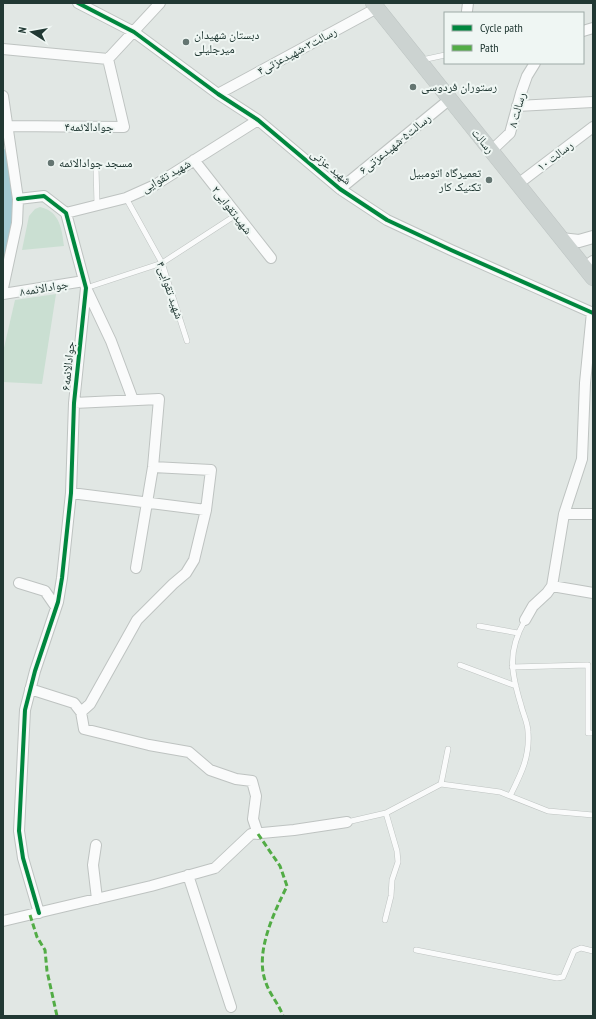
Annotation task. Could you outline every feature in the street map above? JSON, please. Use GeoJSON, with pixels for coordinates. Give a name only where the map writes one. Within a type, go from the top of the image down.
{"type":"FeatureCollection","features":[{"type":"Feature","properties":{"kind":"main road","name":"رسالت"},"geometry":{"type":"LineString","coordinates":[[375,6],[561,239],[590,269]]}},
{"type":"Feature","properties":{"kind":"street","name":"شهید عزتی"},"geometry":{"type":"LineString","coordinates":[[78,3],[134,32],[218,94],[258,120],[340,188],[387,220],[592,312]]}},
{"type":"Feature","properties":{"kind":"street"},"geometry":{"type":"LineString","coordinates":[[3,49],[108,59],[160,3]]}},
{"type":"Feature","properties":{"kind":"street","name":"رسالت۳-شهیدعزتی۴"},"geometry":{"type":"LineString","coordinates":[[218,94],[375,6]]}},
{"type":"Feature","properties":{"kind":"street","name":"جوادالائمه۴"},"geometry":{"type":"LineString","coordinates":[[8,126],[124,127],[108,59]]}},
{"type":"Feature","properties":{"kind":"street","name":"رسالت ۸"},"geometry":{"type":"LineString","coordinates":[[491,150],[510,133],[527,76],[534,64]]}},
{"type":"Feature","properties":{"kind":"street"},"geometry":{"type":"LineString","coordinates":[[3,96],[8,126],[7,145],[18,199],[17,223],[3,288]]}},
{"type":"Feature","properties":{"kind":"street","name":"رسالت۵-شهیدعزتی۶"},"geometry":{"type":"LineString","coordinates":[[340,188],[450,99]]}},
{"type":"Feature","properties":{"kind":"street"},"geometry":{"type":"LineString","coordinates":[[517,106],[593,102]]}},
{"type":"Feature","properties":{"kind":"street","name":"شهید تقوایی"},"geometry":{"type":"LineString","coordinates":[[66,213],[126,198],[155,185],[258,120]]}},
{"type":"Feature","properties":{"kind":"street","name":"رسالت ۱۰"},"geometry":{"type":"LineString","coordinates":[[518,184],[593,127]]}},
{"type":"Feature","properties":{"kind":"street","name":"شهیدتقوایی۲"},"geometry":{"type":"LineString","coordinates":[[194,160],[271,258]]}},
{"type":"Feature","properties":{"kind":"street"},"geometry":{"type":"LineString","coordinates":[[18,199],[44,196],[66,213]]}},
{"type":"Feature","properties":{"kind":"street","name":"جوادالائمه۶"},"geometry":{"type":"LineString","coordinates":[[39,913],[23,858],[19,831],[25,710],[30,689],[56,607],[62,578],[71,493],[74,403],[85,284],[66,213]]}},
{"type":"Feature","properties":{"kind":"street"},"geometry":{"type":"LineString","coordinates":[[561,239],[579,241],[593,237]]}},
{"type":"Feature","properties":{"kind":"street"},"geometry":{"type":"LineString","coordinates":[[85,284],[111,341],[133,400]]}},
{"type":"Feature","properties":{"kind":"street","name":"جوادالائمه۸"},"geometry":{"type":"LineString","coordinates":[[3,294],[85,284]]}},
{"type":"Feature","properties":{"kind":"street"},"geometry":{"type":"LineString","coordinates":[[525,620],[533,606],[552,586],[564,514],[582,459],[585,383],[592,312]]}},
{"type":"Feature","properties":{"kind":"street"},"geometry":{"type":"LineString","coordinates":[[74,403],[159,399],[154,468],[136,568]]}},
{"type":"Feature","properties":{"kind":"street"},"geometry":{"type":"LineString","coordinates":[[81,712],[90,704],[137,620],[186,573],[194,560],[206,510],[211,470],[154,468]]}},
{"type":"Feature","properties":{"kind":"street"},"geometry":{"type":"LineString","coordinates":[[71,493],[206,510]]}},
{"type":"Feature","properties":{"kind":"street"},"geometry":{"type":"LineString","coordinates":[[564,514],[593,514]]}},
{"type":"Feature","properties":{"kind":"street"},"geometry":{"type":"LineString","coordinates":[[18,583],[46,591],[56,607]]}},
{"type":"Feature","properties":{"kind":"street"},"geometry":{"type":"LineString","coordinates":[[552,586],[593,593]]}},
{"type":"Feature","properties":{"kind":"street"},"geometry":{"type":"LineString","coordinates":[[30,689],[74,703],[81,712],[84,729],[149,745],[189,752],[210,770],[236,779],[252,781],[256,796],[253,819],[258,834]]}},
{"type":"Feature","properties":{"kind":"street"},"geometry":{"type":"LineString","coordinates":[[3,921],[97,899],[215,868],[251,834],[294,830],[346,822]]}},
{"type":"Feature","properties":{"kind":"street"},"geometry":{"type":"LineString","coordinates":[[96,845],[93,865],[97,899]]}},
{"type":"Feature","properties":{"kind":"street"},"geometry":{"type":"LineString","coordinates":[[188,875],[231,1007]]}},
{"type":"Feature","properties":{"kind":"lane"},"geometry":{"type":"LineString","coordinates":[[419,60],[444,55]]}},
{"type":"Feature","properties":{"kind":"lane"},"geometry":{"type":"LineString","coordinates":[[96,166],[97,205]]}},
{"type":"Feature","properties":{"kind":"lane","name":"شهید تقوایی۴"},"geometry":{"type":"LineString","coordinates":[[126,198],[162,263],[187,341]]}},
{"type":"Feature","properties":{"kind":"lane"},"geometry":{"type":"LineString","coordinates":[[85,284],[162,263],[236,215]]}},
{"type":"Feature","properties":{"kind":"lane"},"geometry":{"type":"LineString","coordinates":[[510,796],[523,770],[528,750],[528,730],[512,667],[513,650],[518,633],[525,620]]}},
{"type":"Feature","properties":{"kind":"lane"},"geometry":{"type":"LineString","coordinates":[[479,626],[518,633]]}},
{"type":"Feature","properties":{"kind":"lane"},"geometry":{"type":"LineString","coordinates":[[460,665],[516,686]]}},
{"type":"Feature","properties":{"kind":"lane"},"geometry":{"type":"LineString","coordinates":[[512,667],[588,665],[588,733],[593,733]]}},
{"type":"Feature","properties":{"kind":"lane"},"geometry":{"type":"LineString","coordinates":[[441,784],[448,749]]}},
{"type":"Feature","properties":{"kind":"lane"},"geometry":{"type":"LineString","coordinates":[[346,822],[386,813],[441,784],[500,792],[548,811],[593,815]]}},
{"type":"Feature","properties":{"kind":"lane"},"geometry":{"type":"LineString","coordinates":[[385,920],[391,896],[392,880],[398,862],[397,851],[386,813]]}},
{"type":"Feature","properties":{"kind":"lane"},"geometry":{"type":"LineString","coordinates":[[416,950],[557,978],[563,977],[574,951],[581,948],[593,951]]}},
{"type":"Feature","properties":{"kind":"green space"},"geometry":{"type":"Polygon","coordinates":[[[40,207],[47,209],[56,217],[61,228],[64,246],[22,250],[29,216],[35,209],[40,207]]]}},
{"type":"Feature","properties":{"kind":"green space"},"geometry":{"type":"Polygon","coordinates":[[[56,294],[42,384],[3,382],[3,352],[15,300],[56,294]]]}},
{"type":"Feature","properties":{"kind":"waterway"},"geometry":{"type":"LineString","coordinates":[[3,158],[10,209],[10,223],[3,254]]}},
{"type":"Feature","properties":{"kind":"marked path"},"geometry":{"type":"LineString","coordinates":[[258,834],[280,866],[287,886],[271,921],[262,959],[266,983],[283,1016]]}},
{"type":"Feature","properties":{"kind":"marked path"},"geometry":{"type":"LineString","coordinates":[[30,915],[37,937],[45,950],[47,971],[57,1016]]}},
{"type":"Feature","properties":{"kind":"cycle path"},"geometry":{"type":"LineString","coordinates":[[78,3],[134,32],[218,94],[258,120],[340,189],[387,220],[593,313]]}},
{"type":"Feature","properties":{"kind":"cycle path"},"geometry":{"type":"LineString","coordinates":[[18,199],[44,196],[66,213],[86,288],[74,403],[71,493],[62,578],[58,602],[35,671],[25,710],[19,831],[23,858],[39,913]]}},
{"type":"Feature","properties":{"kind":"place","name":"دبستان شهیدان میرجلیلی"},"geometry":{"type":"Point","coordinates":[186,42]}},
{"type":"Feature","properties":{"kind":"place","name":"رستوران فردوسی"},"geometry":{"type":"Point","coordinates":[413,87]}},
{"type":"Feature","properties":{"kind":"place","name":"مسجد جوادالائمه"},"geometry":{"type":"Point","coordinates":[51,163]}},
{"type":"Feature","properties":{"kind":"place","name":"تعمیرگاه اتومبیل تکنیک کار"},"geometry":{"type":"Point","coordinates":[489,180]}}]}
